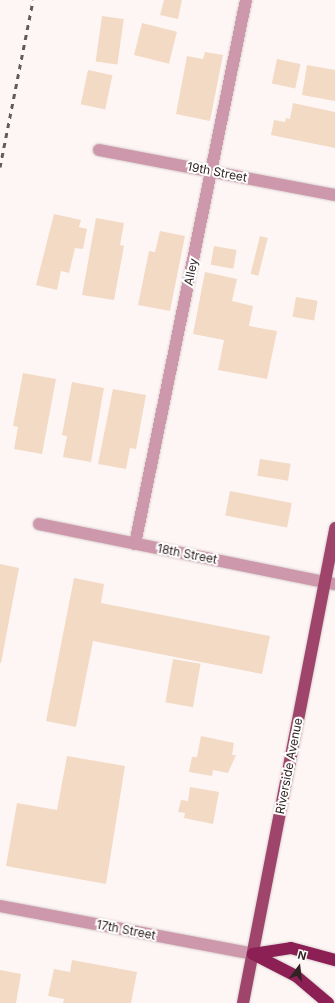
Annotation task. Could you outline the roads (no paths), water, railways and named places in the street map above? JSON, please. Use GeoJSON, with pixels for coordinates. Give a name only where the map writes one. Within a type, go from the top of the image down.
{"type":"FeatureCollection","features":[{"type":"Feature","properties":{"kind":"highway"},"geometry":{"type":"LineString","coordinates":[[253,954],[291,948],[335,960]]}},
{"type":"Feature","properties":{"kind":"highway"},"geometry":{"type":"LineString","coordinates":[[253,954],[296,976],[328,1003]]}},
{"type":"Feature","properties":{"kind":"main road","name":"Riverside Avenue"},"geometry":{"type":"LineString","coordinates":[[244,1003],[330,583],[335,528]]}},
{"type":"Feature","properties":{"kind":"street","name":"Alley"},"geometry":{"type":"LineString","coordinates":[[136,544],[246,0]]}},
{"type":"Feature","properties":{"kind":"street","name":"19th Street"},"geometry":{"type":"LineString","coordinates":[[100,150],[335,195]]}},
{"type":"Feature","properties":{"kind":"street","name":"18th Street"},"geometry":{"type":"LineString","coordinates":[[40,524],[330,583]]}},
{"type":"Feature","properties":{"kind":"street","name":"17th Street"},"geometry":{"type":"LineString","coordinates":[[0,906],[253,954]]}},
{"type":"Feature","properties":{"kind":"railway"},"geometry":{"type":"LineString","coordinates":[[0,167],[33,0]]}}]}
